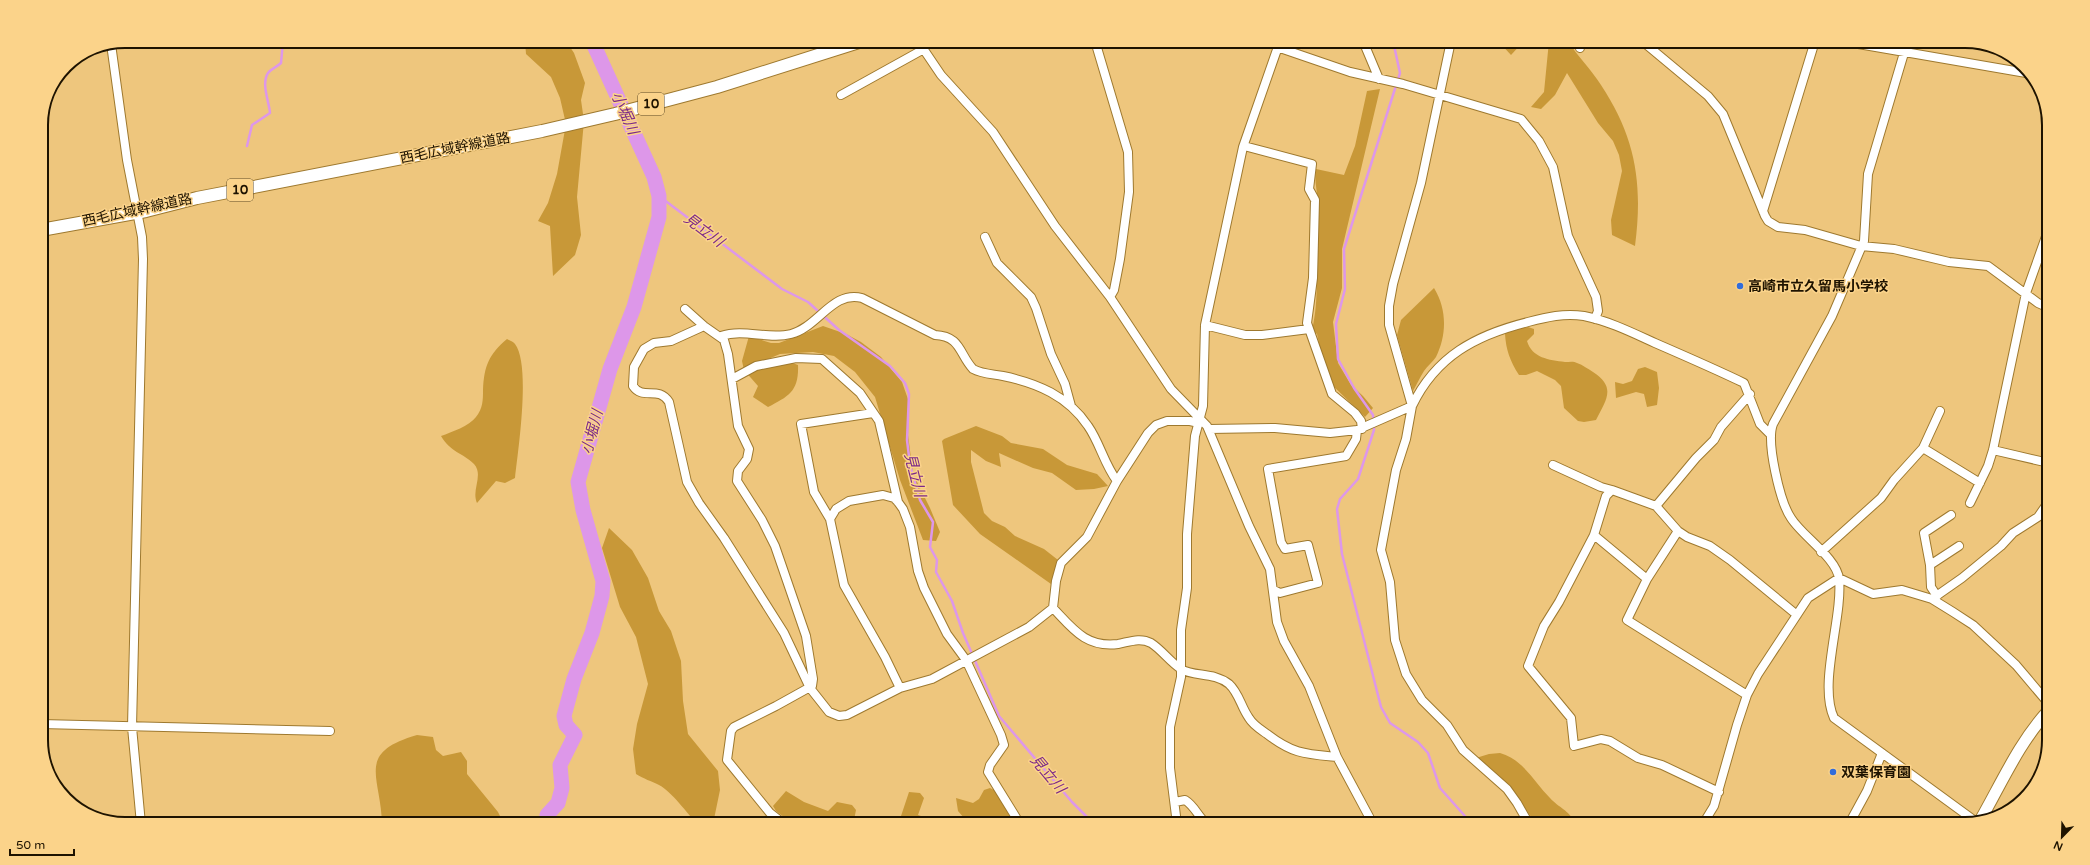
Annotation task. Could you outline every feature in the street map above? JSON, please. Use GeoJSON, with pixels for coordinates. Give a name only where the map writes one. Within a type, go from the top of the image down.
{"type":"FeatureCollection","features":[{"type":"Feature","properties":{"kind":"main road","name":"西毛広域幹線道路"},"geometry":{"type":"LineString","coordinates":[[48,229],[542,131],[667,100],[758,75],[841,48]]}},
{"type":"Feature","properties":{"kind":"main road"},"geometry":{"type":"LineString","coordinates":[[1984,814],[2032,730],[2042,718]]}},
{"type":"Feature","properties":{"kind":"street"},"geometry":{"type":"LineString","coordinates":[[1097,48],[1128,152],[1129,192],[1120,260],[1114,290],[1110,296]]}},
{"type":"Feature","properties":{"kind":"street"},"geometry":{"type":"LineString","coordinates":[[1176,817],[1170,768],[1170,727],[1181,670],[1181,630],[1187,588],[1187,534],[1195,436],[1203,406],[1205,325],[1244,146],[1277,48]]}},
{"type":"Feature","properties":{"kind":"street"},"geometry":{"type":"LineString","coordinates":[[1290,48],[1379,79],[1440,94],[1516,117],[1525,123],[1539,141],[1553,167],[1568,236],[1596,297],[1598,312],[1595,319]]}},
{"type":"Feature","properties":{"kind":"street"},"geometry":{"type":"LineString","coordinates":[[1366,48],[1379,79]]}},
{"type":"Feature","properties":{"kind":"street"},"geometry":{"type":"LineString","coordinates":[[1412,406],[1389,325],[1390,306],[1395,277],[1421,182],[1450,48]]}},
{"type":"Feature","properties":{"kind":"street"},"geometry":{"type":"LineString","coordinates":[[1650,48],[1708,96],[1719,109],[1728,124],[1768,221],[1778,227],[1805,230],[1861,246],[1894,249],[1949,262],[1981,264],[1988,266],[2042,305]]}},
{"type":"Feature","properties":{"kind":"street"},"geometry":{"type":"LineString","coordinates":[[1763,211],[1813,48]]}},
{"type":"Feature","properties":{"kind":"street"},"geometry":{"type":"LineString","coordinates":[[1878,48],[2019,71]]}},
{"type":"Feature","properties":{"kind":"street"},"geometry":{"type":"LineString","coordinates":[[112,49],[136,212],[142,237],[143,259],[132,727],[140,817]]}},
{"type":"Feature","properties":{"kind":"street"},"geometry":{"type":"LineString","coordinates":[[841,95],[924,49],[941,75],[993,132],[1055,226],[1110,296],[1171,389],[1209,429],[1249,526],[1270,569],[1279,629],[1290,655],[1309,686],[1337,757],[1369,817]]}},
{"type":"Feature","properties":{"kind":"street"},"geometry":{"type":"LineString","coordinates":[[1904,53],[1868,174],[1864,241],[1832,316],[1772,424],[1770,434],[1771,447],[1786,509],[1798,527],[1832,565],[1839,578],[1829,696],[1831,712],[1839,722],[1969,817]]}},
{"type":"Feature","properties":{"kind":"street"},"geometry":{"type":"LineString","coordinates":[[1244,146],[1312,164],[1309,189],[1315,200],[1313,278],[1308,316],[1309,329],[1332,394],[1355,413],[1361,421],[1356,439],[1346,456],[1268,469],[1281,542],[1285,549],[1308,545],[1318,583],[1280,593],[1274,590]]}},
{"type":"Feature","properties":{"kind":"street"},"geometry":{"type":"LineString","coordinates":[[985,238],[997,263],[1031,297],[1051,354],[1065,384],[1071,406]]}},
{"type":"Feature","properties":{"kind":"street"},"geometry":{"type":"LineString","coordinates":[[1970,503],[1980,483],[1993,450],[2026,293],[2042,248]]}},
{"type":"Feature","properties":{"kind":"street"},"geometry":{"type":"LineString","coordinates":[[721,336],[735,332],[791,334],[818,318],[844,298],[850,296],[862,298],[935,335],[944,335],[949,338],[959,346],[973,369],[1027,382],[1043,388],[1071,406],[1089,427],[1105,462],[1117,481]]}},
{"type":"Feature","properties":{"kind":"street"},"geometry":{"type":"LineString","coordinates":[[685,309],[704,326],[721,336],[724,340],[728,354],[738,426],[749,449],[747,459],[738,471],[737,481],[769,532],[806,636],[813,679],[812,686],[776,706],[738,724],[731,731],[727,760],[776,817]]}},
{"type":"Feature","properties":{"kind":"street"},"geometry":{"type":"LineString","coordinates":[[1525,817],[1507,789],[1463,750],[1447,725],[1422,700],[1406,674],[1399,654],[1392,619],[1390,582],[1382,550],[1396,470],[1406,439],[1412,406],[1417,396],[1441,365],[1467,344],[1509,327],[1553,315],[1574,315],[1595,319],[1630,332],[1744,383],[1750,394],[1760,424],[1770,434]]}},
{"type":"Feature","properties":{"kind":"street"},"geometry":{"type":"LineString","coordinates":[[1205,325],[1245,335],[1262,335],[1309,329]]}},
{"type":"Feature","properties":{"kind":"street"},"geometry":{"type":"LineString","coordinates":[[704,326],[671,341],[654,343],[644,349],[634,367],[633,386],[640,392],[659,393],[665,396],[668,402],[687,482],[699,503],[724,538],[784,633],[810,688],[833,715],[842,716],[900,688],[932,679],[1029,627],[1053,608],[1056,580],[1061,563],[1087,537],[1117,481],[1148,433],[1156,425],[1167,421],[1200,420]]}},
{"type":"Feature","properties":{"kind":"street"},"geometry":{"type":"LineString","coordinates":[[732,379],[756,366],[796,358],[822,359],[860,393],[878,421],[898,502]]}},
{"type":"Feature","properties":{"kind":"street"},"geometry":{"type":"LineString","coordinates":[[1656,506],[1696,458],[1714,440],[1721,427],[1750,394]]}},
{"type":"Feature","properties":{"kind":"street"},"geometry":{"type":"LineString","coordinates":[[1209,429],[1275,428],[1330,432],[1359,429],[1412,406]]}},
{"type":"Feature","properties":{"kind":"street"},"geometry":{"type":"LineString","coordinates":[[1821,552],[1880,498],[1923,448],[1940,411]]}},
{"type":"Feature","properties":{"kind":"street"},"geometry":{"type":"LineString","coordinates":[[873,413],[801,424],[814,492],[830,519],[844,585],[885,656],[900,688]]}},
{"type":"Feature","properties":{"kind":"street"},"geometry":{"type":"LineString","coordinates":[[1923,448],[1980,483]]}},
{"type":"Feature","properties":{"kind":"street"},"geometry":{"type":"LineString","coordinates":[[1993,450],[2042,461]]}},
{"type":"Feature","properties":{"kind":"street"},"geometry":{"type":"LineString","coordinates":[[1553,464],[1601,487],[1656,506],[1678,531],[1687,537],[1710,546],[1730,560],[1797,614]]}},
{"type":"Feature","properties":{"kind":"street"},"geometry":{"type":"LineString","coordinates":[[1612,490],[1606,496],[1594,535],[1559,602],[1544,626],[1528,666],[1571,718],[1574,746],[1601,739],[1610,741],[1638,758],[1662,765],[1719,792]]}},
{"type":"Feature","properties":{"kind":"street"},"geometry":{"type":"LineString","coordinates":[[830,519],[836,509],[849,501],[883,496],[894,498],[903,509],[910,527],[918,571],[924,588],[947,634],[970,658],[1003,740],[1002,749],[990,765],[988,772],[1013,817]]}},
{"type":"Feature","properties":{"kind":"street"},"geometry":{"type":"LineString","coordinates":[[1935,597],[1962,578],[2001,546],[2013,533],[2038,517],[2042,511]]}},
{"type":"Feature","properties":{"kind":"street"},"geometry":{"type":"LineString","coordinates":[[1935,597],[1931,588],[1930,565],[1924,533],[1951,515]]}},
{"type":"Feature","properties":{"kind":"street"},"geometry":{"type":"LineString","coordinates":[[1678,531],[1647,579],[1627,620],[1747,695]]}},
{"type":"Feature","properties":{"kind":"street"},"geometry":{"type":"LineString","coordinates":[[1594,535],[1647,579]]}},
{"type":"Feature","properties":{"kind":"street"},"geometry":{"type":"LineString","coordinates":[[1930,565],[1959,546]]}},
{"type":"Feature","properties":{"kind":"street"},"geometry":{"type":"LineString","coordinates":[[1839,578],[1873,594],[1902,590],[1935,597],[1973,625],[2016,665],[2042,696]]}},
{"type":"Feature","properties":{"kind":"street"},"geometry":{"type":"LineString","coordinates":[[1707,817],[1714,806],[1719,792],[1737,725],[1747,695],[1758,674],[1808,598],[1839,578]]}},
{"type":"Feature","properties":{"kind":"street"},"geometry":{"type":"LineString","coordinates":[[1053,608],[1079,635],[1089,641],[1117,644],[1145,641],[1160,650],[1181,670],[1218,678],[1228,683],[1234,689],[1248,718],[1255,725],[1293,751],[1305,754],[1337,757]]}},
{"type":"Feature","properties":{"kind":"street"},"geometry":{"type":"LineString","coordinates":[[48,724],[330,731]]}},
{"type":"Feature","properties":{"kind":"street"},"geometry":{"type":"LineString","coordinates":[[1853,817],[1867,791],[1882,753]]}},
{"type":"Feature","properties":{"kind":"street"},"geometry":{"type":"LineString","coordinates":[[1175,802],[1185,800],[1192,804],[1200,817]]}},
{"type":"Feature","properties":{"kind":"shaded area"},"geometry":{"type":"Polygon","coordinates":[[[526,48],[571,48],[585,83],[581,100],[584,121],[577,197],[581,235],[575,255],[553,276],[550,226],[538,221],[548,203],[557,174],[566,124],[560,98],[551,77],[526,54],[526,48]]]}},
{"type":"Feature","properties":{"kind":"shaded area"},"geometry":{"type":"Polygon","coordinates":[[[1504,48],[1518,48],[1511,55],[1504,48]]]}},
{"type":"Feature","properties":{"kind":"shaded area"},"geometry":{"type":"Polygon","coordinates":[[[1548,48],[1573,48],[1601,85],[1613,105],[1629,143],[1634,162],[1638,202],[1635,246],[1612,235],[1611,220],[1622,171],[1619,155],[1613,141],[1598,123],[1567,73],[1555,95],[1541,109],[1531,107],[1544,92],[1548,48]]]}},
{"type":"Feature","properties":{"kind":"shaded area"},"geometry":{"type":"Polygon","coordinates":[[[1380,89],[1342,249],[1342,288],[1333,322],[1338,363],[1351,385],[1373,408],[1365,417],[1327,380],[1317,334],[1312,330],[1316,308],[1317,288],[1316,245],[1318,202],[1315,173],[1316,169],[1344,175],[1355,146],[1367,91],[1380,89]]]}},
{"type":"Feature","properties":{"kind":"shaded area"},"geometry":{"type":"Polygon","coordinates":[[[1434,288],[1443,313],[1444,331],[1440,349],[1436,357],[1424,371],[1413,391],[1397,335],[1401,320],[1434,288]]]}},
{"type":"Feature","properties":{"kind":"shaded area"},"geometry":{"type":"Polygon","coordinates":[[[823,326],[846,334],[861,342],[881,357],[902,382],[909,402],[908,435],[913,474],[940,532],[936,541],[923,540],[900,480],[875,397],[855,372],[834,356],[813,352],[780,354],[766,360],[784,360],[798,365],[797,381],[791,392],[768,407],[753,397],[758,386],[744,370],[742,361],[749,336],[771,343],[779,343],[823,326]]]}},
{"type":"Feature","properties":{"kind":"shaded area"},"geometry":{"type":"Polygon","coordinates":[[[1528,327],[1534,329],[1534,334],[1527,341],[1529,347],[1537,355],[1547,359],[1576,362],[1593,372],[1605,383],[1607,388],[1606,400],[1596,420],[1584,422],[1578,421],[1564,408],[1561,386],[1555,380],[1537,371],[1526,375],[1519,375],[1509,355],[1505,334],[1509,330],[1528,327]]]}},
{"type":"Feature","properties":{"kind":"shaded area"},"geometry":{"type":"Polygon","coordinates":[[[507,339],[515,344],[520,355],[522,370],[523,389],[521,429],[515,478],[505,483],[496,481],[477,503],[475,493],[478,478],[477,468],[470,460],[448,446],[441,436],[465,426],[476,417],[482,404],[486,367],[492,355],[507,339]]]}},
{"type":"Feature","properties":{"kind":"shaded area"},"geometry":{"type":"Polygon","coordinates":[[[1645,367],[1657,372],[1659,388],[1657,405],[1647,407],[1644,394],[1636,392],[1616,398],[1615,382],[1623,384],[1632,381],[1638,369],[1645,367]]]}},
{"type":"Feature","properties":{"kind":"shaded area"},"geometry":{"type":"Polygon","coordinates":[[[976,426],[1002,436],[1011,443],[1043,449],[1067,465],[1097,474],[1108,486],[1094,489],[1076,490],[1052,473],[1033,468],[999,453],[1001,467],[986,461],[971,450],[971,462],[984,513],[992,521],[1005,527],[1015,536],[1044,549],[1058,560],[1051,584],[980,534],[953,505],[942,441],[976,426]]]}},
{"type":"Feature","properties":{"kind":"shaded area"},"geometry":{"type":"Polygon","coordinates":[[[609,528],[632,550],[648,578],[659,611],[671,631],[681,661],[683,701],[688,734],[718,771],[720,790],[714,817],[691,817],[664,788],[636,774],[633,749],[637,724],[648,684],[636,637],[620,607],[602,548],[609,528]]]}},
{"type":"Feature","properties":{"kind":"shaded area"},"geometry":{"type":"Polygon","coordinates":[[[417,735],[433,737],[436,750],[443,756],[461,752],[467,761],[467,774],[500,817],[382,817],[376,779],[378,758],[385,750],[398,742],[417,735]]]}},
{"type":"Feature","properties":{"kind":"shaded area"},"geometry":{"type":"Polygon","coordinates":[[[1500,753],[1516,761],[1528,772],[1544,792],[1572,817],[1531,817],[1518,798],[1487,766],[1476,758],[1489,754],[1500,753]]]}},
{"type":"Feature","properties":{"kind":"shaded area"},"geometry":{"type":"Polygon","coordinates":[[[990,788],[996,791],[1010,813],[1009,817],[963,817],[958,811],[956,798],[973,803],[979,799],[984,790],[990,788]]]}},
{"type":"Feature","properties":{"kind":"shaded area"},"geometry":{"type":"Polygon","coordinates":[[[786,791],[804,802],[828,811],[837,802],[852,805],[856,810],[855,817],[784,817],[776,811],[773,806],[786,791]]]}},
{"type":"Feature","properties":{"kind":"shaded area"},"geometry":{"type":"Polygon","coordinates":[[[909,792],[920,793],[924,798],[918,815],[924,817],[883,817],[901,816],[909,792]]]}},
{"type":"Feature","properties":{"kind":"waterway"},"geometry":{"type":"LineString","coordinates":[[247,146],[252,125],[270,113],[265,82],[268,73],[281,63],[282,48]]}},
{"type":"Feature","properties":{"kind":"waterway","name":"小堀川"},"geometry":{"type":"LineString","coordinates":[[547,817],[558,803],[562,788],[560,765],[575,735],[566,725],[564,716],[574,679],[592,633],[602,596],[603,581],[583,510],[578,482],[610,369],[634,307],[659,217],[659,196],[654,177],[595,48]]}},
{"type":"Feature","properties":{"kind":"waterway"},"geometry":{"type":"LineString","coordinates":[[1395,48],[1400,73],[1344,249],[1345,289],[1336,324],[1338,359],[1354,388],[1373,415],[1374,430],[1358,479],[1340,499],[1337,509],[1342,554],[1381,707],[1390,723],[1418,742],[1428,753],[1440,788],[1466,817]]}},
{"type":"Feature","properties":{"kind":"waterway","name":"見立川"},"geometry":{"type":"LineString","coordinates":[[659,196],[782,289],[808,302],[839,330],[890,366],[905,383],[909,394],[907,440],[910,465],[920,500],[933,522],[930,547],[937,560],[936,572],[952,601],[963,633],[999,716],[1072,802],[1087,817]]}},
{"type":"Feature","properties":{"kind":"place","name":"高崎市立久留馬小学校"},"geometry":{"type":"Point","coordinates":[1740,286]}},
{"type":"Feature","properties":{"kind":"place","name":"双葉保育園"},"geometry":{"type":"Point","coordinates":[1833,772]}}]}
